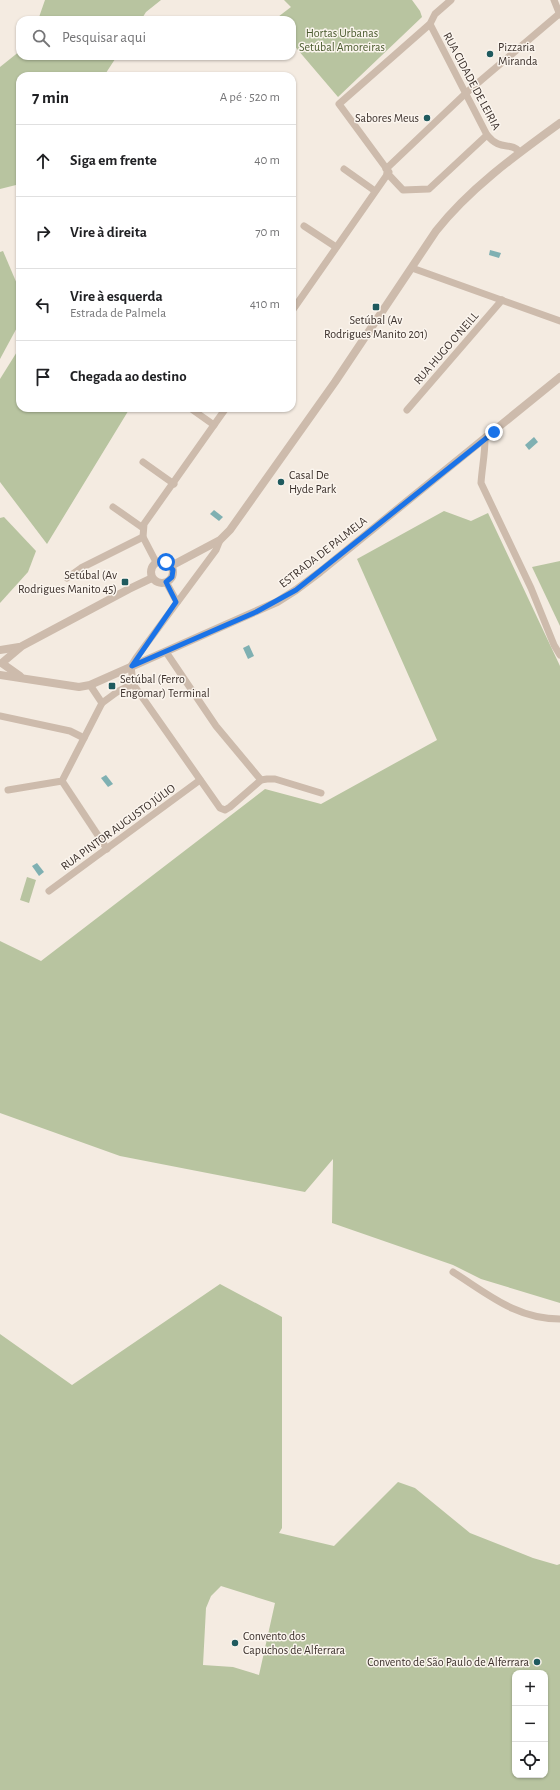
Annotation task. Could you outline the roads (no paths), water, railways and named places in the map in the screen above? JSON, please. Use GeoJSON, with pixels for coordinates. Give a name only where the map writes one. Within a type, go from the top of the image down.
{"type":"FeatureCollection","features":[{"type":"Feature","properties":{"kind":"street"},"geometry":{"type":"LineString","coordinates":[[451,0],[435,14],[430,24],[338,104],[387,171],[403,190],[429,189],[487,135]]}},
{"type":"Feature","properties":{"kind":"street"},"geometry":{"type":"LineString","coordinates":[[296,303],[375,191],[387,171],[466,93],[560,15],[554,0]]}},
{"type":"Feature","properties":{"kind":"street","name":"RUA CIDADE DE LEIRIA"},"geometry":{"type":"LineString","coordinates":[[430,24],[487,135],[497,145],[516,147],[520,152]]}},
{"type":"Feature","properties":{"kind":"street"},"geometry":{"type":"LineString","coordinates":[[171,566],[220,540],[230,530],[335,382],[436,231],[452,211],[520,152],[560,123]]}},
{"type":"Feature","properties":{"kind":"street"},"geometry":{"type":"LineString","coordinates":[[344,169],[375,191]]}},
{"type":"Feature","properties":{"kind":"street"},"geometry":{"type":"LineString","coordinates":[[304,226],[336,247]]}},
{"type":"Feature","properties":{"kind":"street"},"geometry":{"type":"LineString","coordinates":[[412,268],[560,321]]}},
{"type":"Feature","properties":{"kind":"street","name":"RUA HUGO O'NEILL"},"geometry":{"type":"LineString","coordinates":[[407,410],[502,300]]}},
{"type":"Feature","properties":{"kind":"street","name":"ESTRADA DE PALMELA"},"geometry":{"type":"LineString","coordinates":[[0,675],[80,687],[90,685],[256,612],[296,590],[560,377]]}},
{"type":"Feature","properties":{"kind":"street"},"geometry":{"type":"LineString","coordinates":[[196,412],[214,425]]}},
{"type":"Feature","properties":{"kind":"street"},"geometry":{"type":"LineString","coordinates":[[156,562],[143,537],[143,528],[147,519],[174,484],[223,412]]}},
{"type":"Feature","properties":{"kind":"street"},"geometry":{"type":"LineString","coordinates":[[485,439],[481,483],[531,588],[554,645],[560,655]]}},
{"type":"Feature","properties":{"kind":"street"},"geometry":{"type":"LineString","coordinates":[[143,462],[174,484]]}},
{"type":"Feature","properties":{"kind":"street"},"geometry":{"type":"LineString","coordinates":[[113,507],[143,528]]}},
{"type":"Feature","properties":{"kind":"street"},"geometry":{"type":"LineString","coordinates":[[67,578],[80,568],[143,537]]}},
{"type":"Feature","properties":{"kind":"street"},"geometry":{"type":"LineString","coordinates":[[220,540],[216,550],[144,646],[132,666],[133,684],[220,808],[225,810],[230,807],[261,780],[267,779],[275,779],[321,793]]}},
{"type":"Feature","properties":{"kind":"street"},"geometry":{"type":"LineString","coordinates":[[163,560],[171,566],[173,570],[172,577],[166,582],[157,582],[152,578],[151,568],[156,562],[163,560]]}},
{"type":"Feature","properties":{"kind":"street"},"geometry":{"type":"LineString","coordinates":[[2,662],[22,646],[152,578]]}},
{"type":"Feature","properties":{"kind":"street"},"geometry":{"type":"LineString","coordinates":[[166,582],[176,602]]}},
{"type":"Feature","properties":{"kind":"street"},"geometry":{"type":"LineString","coordinates":[[0,650],[22,646]]}},
{"type":"Feature","properties":{"kind":"street"},"geometry":{"type":"LineString","coordinates":[[166,652],[216,726],[261,780]]}},
{"type":"Feature","properties":{"kind":"street","name":"ESTRADA DE PALMELA"},"geometry":{"type":"LineString","coordinates":[[2,662],[21,677]]}},
{"type":"Feature","properties":{"kind":"street"},"geometry":{"type":"LineString","coordinates":[[62,781],[102,703],[117,692],[133,684]]}},
{"type":"Feature","properties":{"kind":"street"},"geometry":{"type":"LineString","coordinates":[[90,685],[102,703]]}},
{"type":"Feature","properties":{"kind":"street"},"geometry":{"type":"LineString","coordinates":[[0,716],[70,731],[84,738]]}},
{"type":"Feature","properties":{"kind":"street","name":"RUA PINTOR AUGUSTO JÚLIO"},"geometry":{"type":"LineString","coordinates":[[49,891],[200,780]]}},
{"type":"Feature","properties":{"kind":"street"},"geometry":{"type":"LineString","coordinates":[[8,790],[62,781]]}},
{"type":"Feature","properties":{"kind":"street"},"geometry":{"type":"LineString","coordinates":[[62,781],[107,849]]}},
{"type":"Feature","properties":{"kind":"street"},"geometry":{"type":"LineString","coordinates":[[453,1272],[517,1312],[534,1317],[560,1319]]}},
{"type":"Feature","properties":{"kind":"water"},"geometry":{"type":"Polygon","coordinates":[[[490,250],[501,253],[499,258],[489,255],[490,250]]]}},
{"type":"Feature","properties":{"kind":"water"},"geometry":{"type":"Polygon","coordinates":[[[534,437],[538,442],[529,450],[525,445],[534,437]]]}},
{"type":"Feature","properties":{"kind":"water"},"geometry":{"type":"Polygon","coordinates":[[[214,510],[223,517],[219,521],[210,514],[214,510]]]}},
{"type":"Feature","properties":{"kind":"water"},"geometry":{"type":"Polygon","coordinates":[[[249,645],[254,656],[248,659],[243,648],[249,645]]]}},
{"type":"Feature","properties":{"kind":"water"},"geometry":{"type":"Polygon","coordinates":[[[106,775],[113,784],[108,787],[101,778],[106,775]]]}},
{"type":"Feature","properties":{"kind":"water"},"geometry":{"type":"Polygon","coordinates":[[[37,863],[44,872],[39,876],[32,866],[37,863]]]}},
{"type":"Feature","properties":{"kind":"place","name":"Pizzaria Miranda"},"geometry":{"type":"Point","coordinates":[490,54]}},
{"type":"Feature","properties":{"kind":"place","name":"Sabores Meus"},"geometry":{"type":"Point","coordinates":[427,118]}},
{"type":"Feature","properties":{"kind":"place","name":"Setúbal (Av Rodrigues Manito 201)"},"geometry":{"type":"Point","coordinates":[376,307]}},
{"type":"Feature","properties":{"kind":"place","name":"Casal De Hyde Park"},"geometry":{"type":"Point","coordinates":[281,482]}},
{"type":"Feature","properties":{"kind":"place","name":"Setúbal (Av Rodrigues Manito 45)"},"geometry":{"type":"Point","coordinates":[125,582]}},
{"type":"Feature","properties":{"kind":"place","name":"Setúbal (Ferro Engomar) Terminal"},"geometry":{"type":"Point","coordinates":[112,686]}},
{"type":"Feature","properties":{"kind":"place","name":"Convento dos Capuchos de Alferrara"},"geometry":{"type":"Point","coordinates":[235,1643]}},
{"type":"Feature","properties":{"kind":"place","name":"Convento de São Paulo de Alferrara"},"geometry":{"type":"Point","coordinates":[537,1662]}},
{"type":"Feature","properties":{"kind":"park label","name":"Hortas Urbanas Setúbal Amoreiras"},"geometry":{"type":"Point","coordinates":[342,40]}}]}
